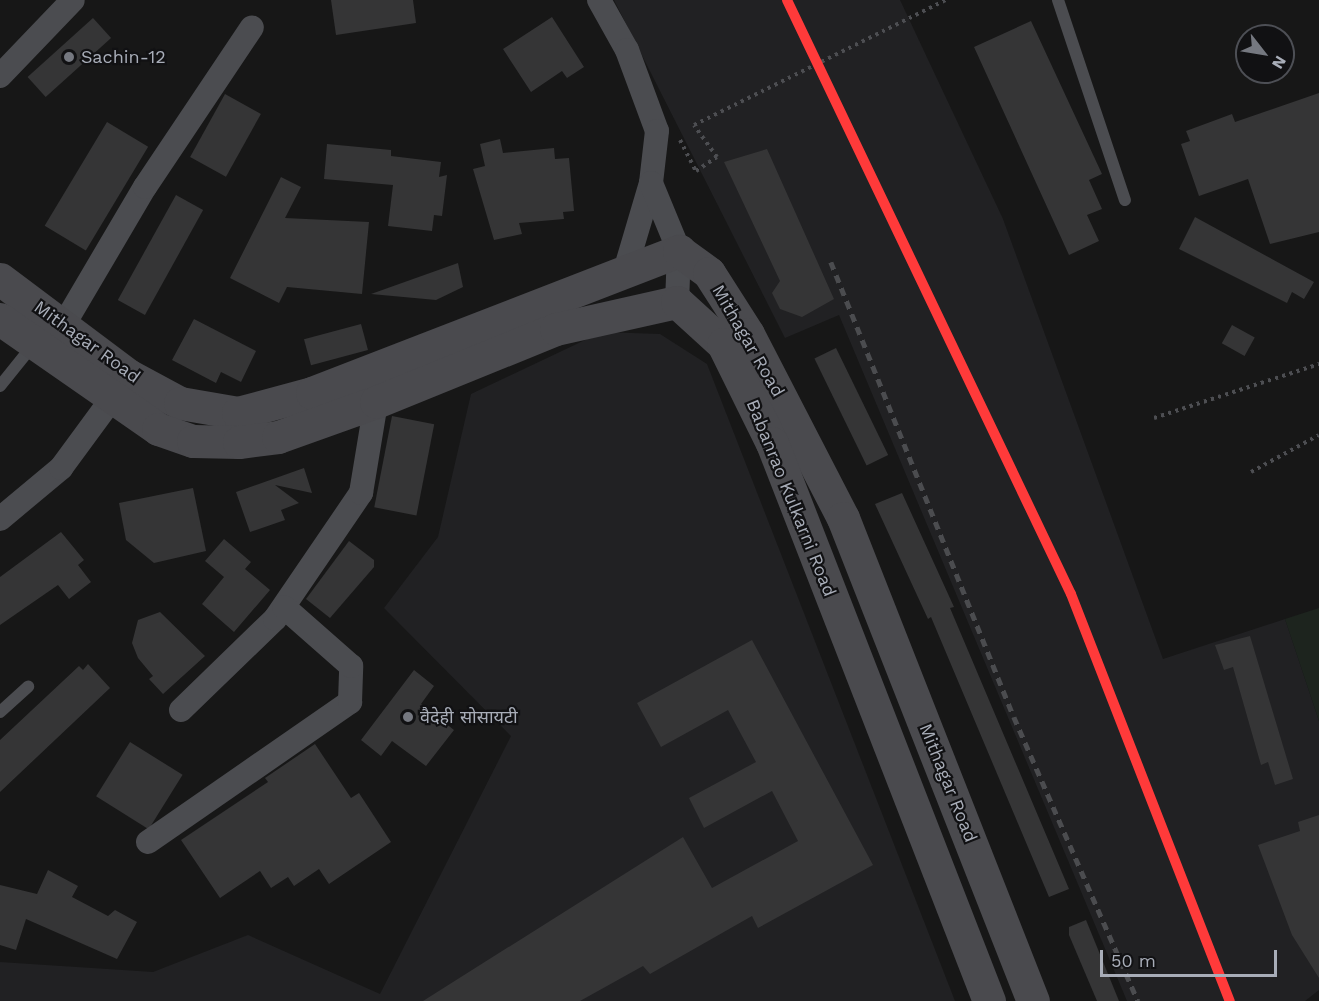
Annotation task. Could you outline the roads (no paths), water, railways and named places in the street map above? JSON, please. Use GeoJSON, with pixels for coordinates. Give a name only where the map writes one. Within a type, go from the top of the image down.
{"type":"FeatureCollection","features":[{"type":"Feature","properties":{"kind":"street"},"geometry":{"type":"LineString","coordinates":[[0,76],[73,0]]}},
{"type":"Feature","properties":{"kind":"street"},"geometry":{"type":"LineString","coordinates":[[599,0],[627,50],[657,131],[651,183],[625,271]]}},
{"type":"Feature","properties":{"kind":"street"},"geometry":{"type":"LineString","coordinates":[[63,326],[145,187],[252,27]]}},
{"type":"Feature","properties":{"kind":"street"},"geometry":{"type":"LineString","coordinates":[[0,519],[61,468],[120,388],[158,429],[194,441],[239,442],[278,437],[376,402],[556,329],[677,302],[679,251],[651,183]]}},
{"type":"Feature","properties":{"kind":"street","name":"Mithagar Road"},"geometry":{"type":"LineString","coordinates":[[0,319],[34,344],[120,388],[180,403],[238,413],[312,393],[679,251],[709,273],[748,334],[843,518],[1033,1001]]}},
{"type":"Feature","properties":{"kind":"street","name":"Mithagar Road"},"geometry":{"type":"LineString","coordinates":[[0,279],[63,326],[120,388]]}},
{"type":"Feature","properties":{"kind":"street","name":"Babanrao Kulkarni Road"},"geometry":{"type":"LineString","coordinates":[[677,302],[723,344],[772,443],[989,1001]]}},
{"type":"Feature","properties":{"kind":"street"},"geometry":{"type":"LineString","coordinates":[[181,710],[284,607],[361,493],[376,402]]}},
{"type":"Feature","properties":{"kind":"street"},"geometry":{"type":"LineString","coordinates":[[148,842],[350,702],[351,666],[284,607]]}},
{"type":"Feature","properties":{"kind":"lane"},"geometry":{"type":"LineString","coordinates":[[1058,0],[1125,200]]}},
{"type":"Feature","properties":{"kind":"lane"},"geometry":{"type":"LineString","coordinates":[[0,386],[34,344]]}},
{"type":"Feature","properties":{"kind":"lane"},"geometry":{"type":"LineString","coordinates":[[0,712],[28,687]]}},
{"type":"Feature","properties":{"kind":"railway"},"geometry":{"type":"LineString","coordinates":[[831,262],[1014,717],[1138,1001]]}},
{"type":"Feature","properties":{"kind":"place","name":"Sachin-12"},"geometry":{"type":"Point","coordinates":[69,57]}},
{"type":"Feature","properties":{"kind":"place","name":"वैदेही सोसायटी"},"geometry":{"type":"Point","coordinates":[408,717]}}]}
